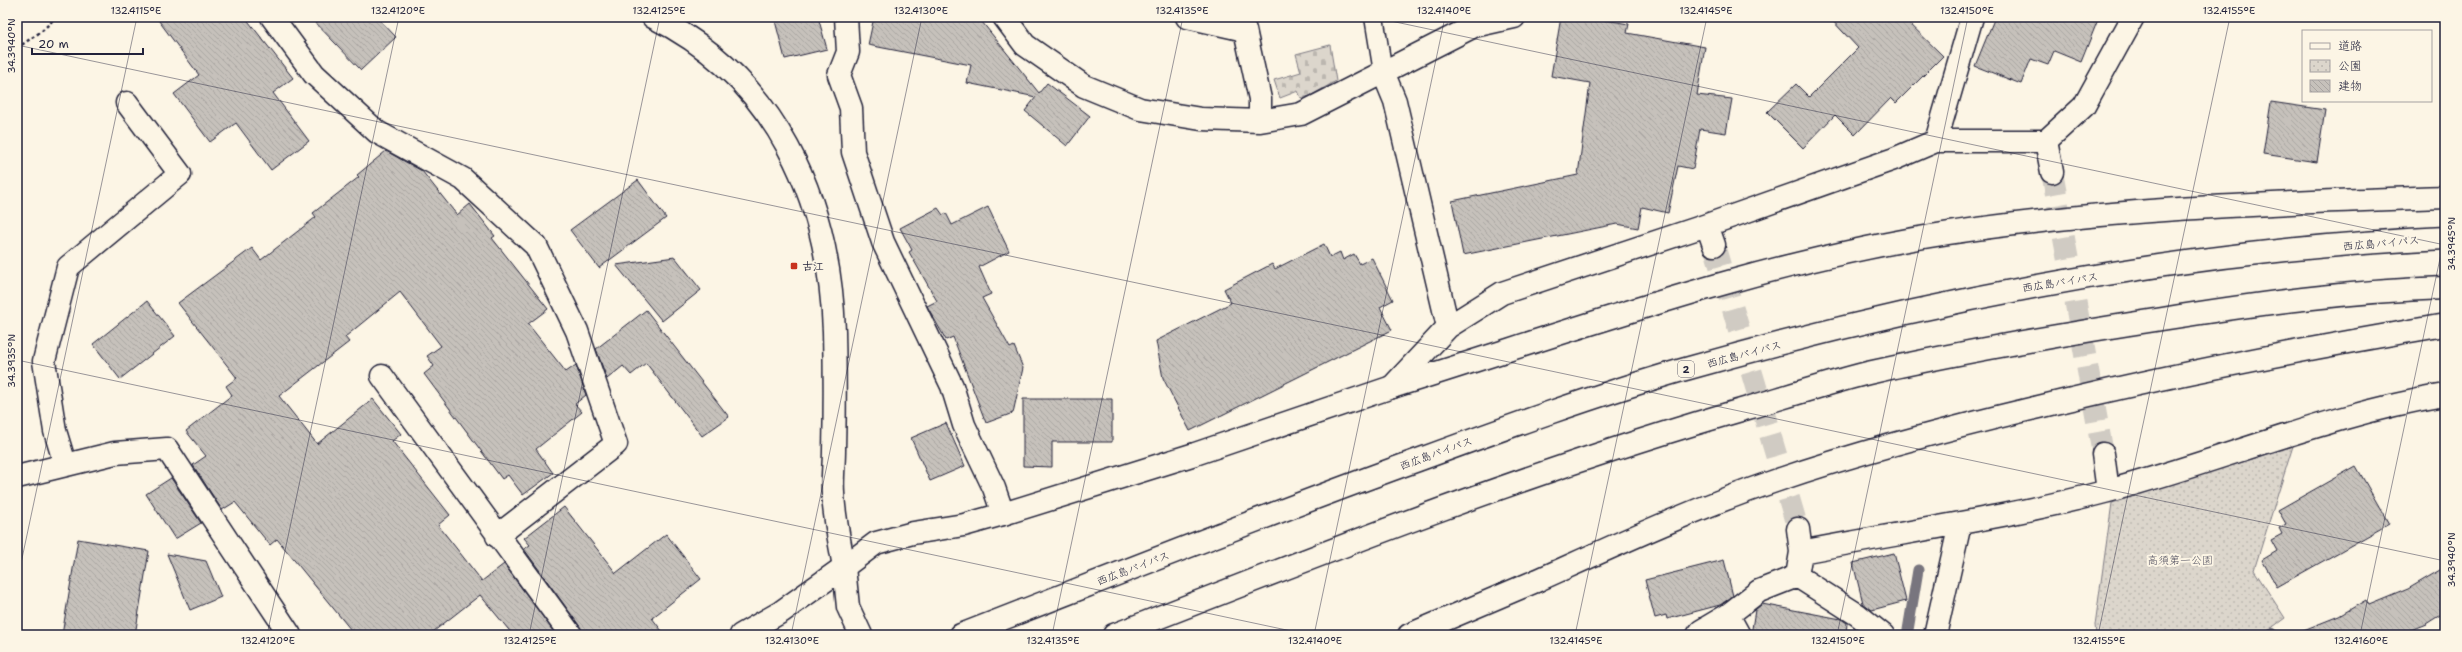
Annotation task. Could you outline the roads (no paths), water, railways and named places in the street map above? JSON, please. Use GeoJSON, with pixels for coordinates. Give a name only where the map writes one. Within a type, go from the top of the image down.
{"type":"FeatureCollection","features":[{"type":"Feature","properties":{"kind":"main road"},"geometry":{"type":"LineString","coordinates":[[272,17],[314,74],[377,132],[463,179],[536,246],[577,331],[616,444],[497,536]]}},
{"type":"Feature","properties":{"kind":"main road"},"geometry":{"type":"LineString","coordinates":[[653,17],[697,43],[730,69],[750,89],[787,142],[809,195],[824,245],[832,306],[834,346],[833,494],[844,567],[848,607],[861,635]]}},
{"type":"Feature","properties":{"kind":"main road"},"geometry":{"type":"LineString","coordinates":[[846,17],[848,52],[839,75],[851,108],[853,152],[883,242],[952,386],[964,425],[994,488],[1003,514]]}},
{"type":"Feature","properties":{"kind":"main road"},"geometry":{"type":"LineString","coordinates":[[1004,17],[1025,45],[1084,86],[1140,109],[1201,119],[1260,121],[1301,114],[1474,26],[1514,17]]}},
{"type":"Feature","properties":{"kind":"main road"},"geometry":{"type":"LineString","coordinates":[[1187,17],[1246,30],[1260,99],[1260,121]]}},
{"type":"Feature","properties":{"kind":"main road"},"geometry":{"type":"LineString","coordinates":[[1936,141],[1965,36],[1972,17]]}},
{"type":"Feature","properties":{"kind":"main road"},"geometry":{"type":"LineString","coordinates":[[1392,387],[1448,327],[1502,292],[1707,225],[1894,160],[1936,141],[2046,141],[2084,106],[2133,17]]}},
{"type":"Feature","properties":{"kind":"main road"},"geometry":{"type":"LineString","coordinates":[[1383,72],[1395,101],[1448,327]]}},
{"type":"Feature","properties":{"kind":"main road"},"geometry":{"type":"LineString","coordinates":[[65,464],[55,431],[44,361],[68,267],[180,174],[127,103]]}},
{"type":"Feature","properties":{"kind":"main road"},"geometry":{"type":"LineString","coordinates":[[2046,141],[2052,172]]}},
{"type":"Feature","properties":{"kind":"main road"},"geometry":{"type":"LineString","coordinates":[[742,635],[781,612],[876,543],[913,533],[964,525],[1003,514],[1195,454],[1392,387],[1686,295],[1816,259],[1947,233],[2080,216],[2209,207],[2445,197]]}},
{"type":"Feature","properties":{"kind":"main road"},"geometry":{"type":"LineString","coordinates":[[1707,225],[1714,245]]}},
{"type":"Feature","properties":{"kind":"main road","name":"西広島バイパス"},"geometry":{"type":"LineString","coordinates":[[961,635],[1305,501],[1502,429],[1680,371],[1859,323],[2038,285],[2224,257],[2445,238]]}},
{"type":"Feature","properties":{"kind":"main road"},"geometry":{"type":"LineString","coordinates":[[1114,635],[1322,553],[1518,481],[1688,425],[1866,374],[2052,336],[2241,306],[2412,289],[2445,288]]}},
{"type":"Feature","properties":{"kind":"main road"},"geometry":{"type":"LineString","coordinates":[[1409,635],[1536,581],[1664,523],[1777,480],[1933,432],[2141,382],[2340,343],[2445,325]]}},
{"type":"Feature","properties":{"kind":"main road"},"geometry":{"type":"LineString","coordinates":[[382,376],[497,536],[571,635]]}},
{"type":"Feature","properties":{"kind":"main road"},"geometry":{"type":"LineString","coordinates":[[1801,552],[1960,524],[2108,491],[2338,420],[2415,400],[2445,395]]}},
{"type":"Feature","properties":{"kind":"main road"},"geometry":{"type":"LineString","coordinates":[[17,477],[65,464],[115,453],[167,449],[290,635]]}},
{"type":"Feature","properties":{"kind":"main road"},"geometry":{"type":"LineString","coordinates":[[2103,454],[2108,491]]}},
{"type":"Feature","properties":{"kind":"main road"},"geometry":{"type":"LineString","coordinates":[[1935,635],[1960,524]]}},
{"type":"Feature","properties":{"kind":"main road"},"geometry":{"type":"LineString","coordinates":[[1797,576],[1801,552],[1798,528]]}},
{"type":"Feature","properties":{"kind":"main road"},"geometry":{"type":"LineString","coordinates":[[1698,635],[1701,631],[1728,615],[1759,591],[1797,576]]}},
{"type":"Feature","properties":{"kind":"main road"},"geometry":{"type":"LineString","coordinates":[[1797,576],[1858,614],[1883,635]]}},
{"type":"Feature","properties":{"kind":"main road"},"geometry":{"type":"LineString","coordinates":[[1728,615],[1740,635]]}},
{"type":"Feature","properties":{"kind":"lane"},"geometry":{"type":"LineString","coordinates":[[1374,17],[1383,72]]}},
{"type":"Feature","properties":{"kind":"waterway"},"geometry":{"type":"LineString","coordinates":[[1908,630],[1918,570]]}},
{"type":"Feature","properties":{"kind":"tunnel"},"geometry":{"type":"LineString","coordinates":[[2052,172],[2103,454]]}},
{"type":"Feature","properties":{"kind":"tunnel"},"geometry":{"type":"LineString","coordinates":[[1714,245],[1798,529]]}},
{"type":"Feature","properties":{"kind":"place","name":"古江"},"geometry":{"type":"Point","coordinates":[794,266]}},
{"type":"Feature","properties":{"kind":"park label","name":"高須第一公園"},"geometry":{"type":"Point","coordinates":[2180,560]}}]}
